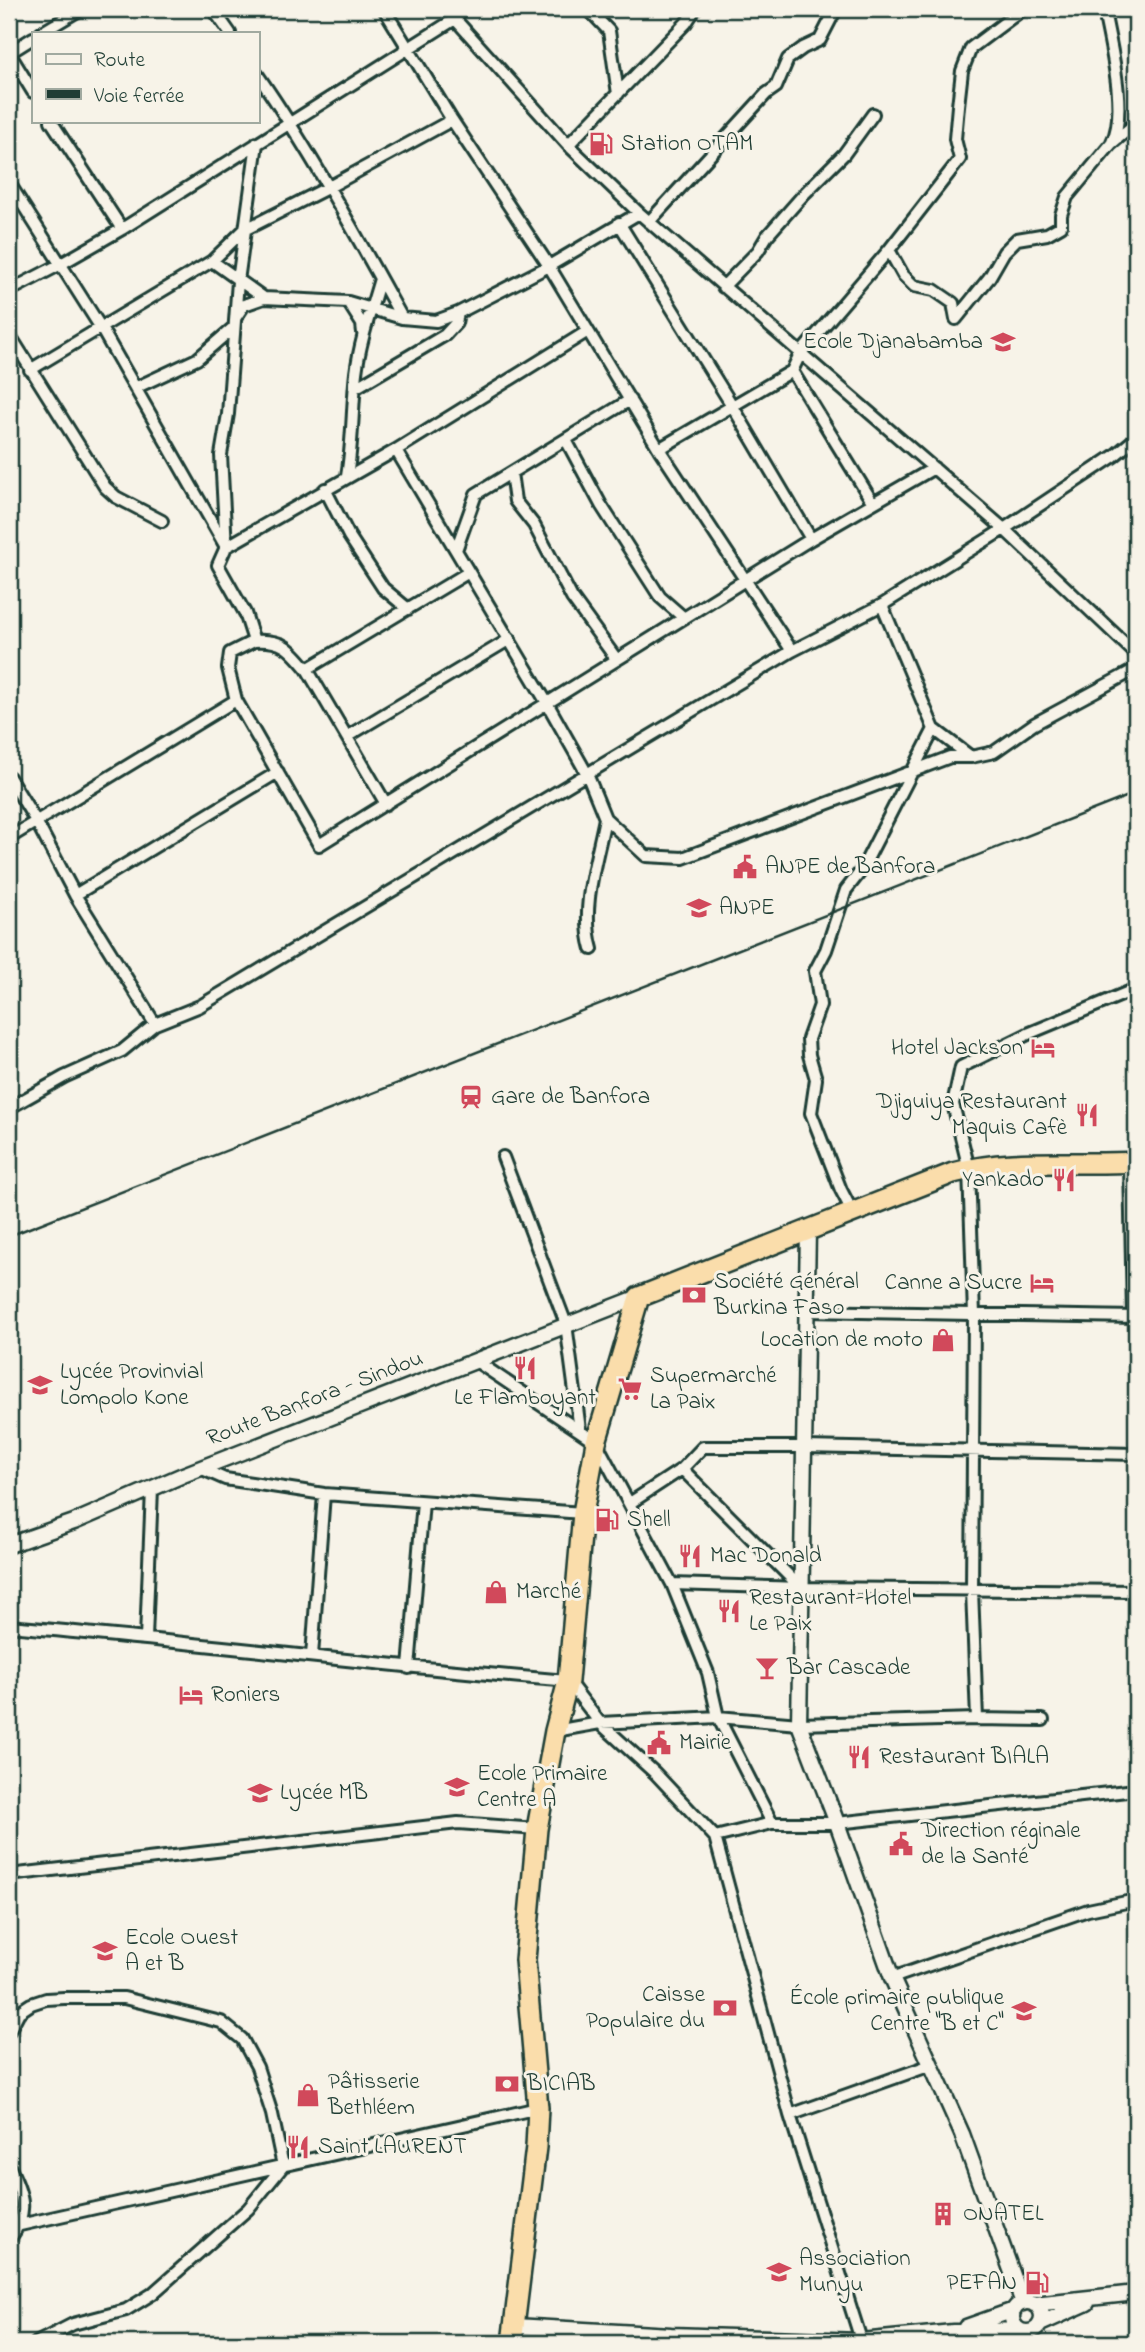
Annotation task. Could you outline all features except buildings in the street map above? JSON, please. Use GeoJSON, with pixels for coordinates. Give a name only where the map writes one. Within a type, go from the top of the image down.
{"type":"FeatureCollection","features":[{"type":"Feature","properties":{"kind":"highway"},"geometry":{"type":"LineString","coordinates":[[513,2334],[536,2147],[538,2108],[525,1959],[537,1829],[555,1731],[568,1681],[583,1513],[596,1442],[639,1297],[969,1169],[1025,1163],[1133,1162]]}},
{"type":"Feature","properties":{"kind":"main road"},"geometry":{"type":"LineString","coordinates":[[807,1231],[799,1724],[891,1978],[962,2134],[1024,2306],[1041,2313],[1032,2332]]}},
{"type":"Feature","properties":{"kind":"main road","name":"Route Banfora - Sindou"},"geometry":{"type":"LineString","coordinates":[[9,1545],[74,1522],[200,1468],[639,1297]]}},
{"type":"Feature","properties":{"kind":"main road"},"geometry":{"type":"LineString","coordinates":[[513,2334],[671,2335],[862,2342],[909,2340],[953,2332],[1024,2306],[1136,2293]]}},
{"type":"Feature","properties":{"kind":"main road"},"geometry":{"type":"LineString","coordinates":[[953,2332],[1032,2332],[1098,2298]]}},
{"type":"Feature","properties":{"kind":"main road"},"geometry":{"type":"LineString","coordinates":[[1024,2306],[1013,2323],[1032,2332]]}},
{"type":"Feature","properties":{"kind":"street"},"geometry":{"type":"LineString","coordinates":[[43,32],[81,9]]}},
{"type":"Feature","properties":{"kind":"street"},"geometry":{"type":"LineString","coordinates":[[213,9],[229,32]]}},
{"type":"Feature","properties":{"kind":"street"},"geometry":{"type":"LineString","coordinates":[[384,9],[452,120],[549,266],[659,449],[792,651]]}},
{"type":"Feature","properties":{"kind":"street"},"geometry":{"type":"LineString","coordinates":[[446,9],[568,145],[639,213],[1004,529],[1136,654]]}},
{"type":"Feature","properties":{"kind":"street"},"geometry":{"type":"LineString","coordinates":[[588,9],[609,31],[618,94]]}},
{"type":"Feature","properties":{"kind":"street"},"geometry":{"type":"LineString","coordinates":[[686,23],[687,9]]}},
{"type":"Feature","properties":{"kind":"street"},"geometry":{"type":"LineString","coordinates":[[568,145],[686,23],[695,9]]}},
{"type":"Feature","properties":{"kind":"street"},"geometry":{"type":"LineString","coordinates":[[649,222],[766,94],[776,87],[788,59],[820,40],[836,9]]}},
{"type":"Feature","properties":{"kind":"street"},"geometry":{"type":"LineString","coordinates":[[1004,21],[1006,9]]}},
{"type":"Feature","properties":{"kind":"street"},"geometry":{"type":"LineString","coordinates":[[659,449],[792,371],[800,354],[889,250],[960,159],[955,139],[962,72],[971,48],[1023,9]]}},
{"type":"Feature","properties":{"kind":"street"},"geometry":{"type":"LineString","coordinates":[[1108,9],[1106,21],[1118,104],[1117,132],[1111,144]]}},
{"type":"Feature","properties":{"kind":"street"},"geometry":{"type":"LineString","coordinates":[[9,291],[122,229],[455,19]]}},
{"type":"Feature","properties":{"kind":"street"},"geometry":{"type":"LineString","coordinates":[[32,39],[9,53],[32,90]]}},
{"type":"Feature","properties":{"kind":"street"},"geometry":{"type":"LineString","coordinates":[[259,77],[329,187],[402,318]]}},
{"type":"Feature","properties":{"kind":"street"},"geometry":{"type":"LineString","coordinates":[[723,286],[758,251],[767,236],[805,193],[844,154],[873,114]]}},
{"type":"Feature","properties":{"kind":"street"},"geometry":{"type":"LineString","coordinates":[[30,370],[212,261],[244,230],[452,120]]}},
{"type":"Feature","properties":{"kind":"street"},"geometry":{"type":"LineString","coordinates":[[52,122],[122,229]]}},
{"type":"Feature","properties":{"kind":"street"},"geometry":{"type":"LineString","coordinates":[[889,250],[903,275],[914,286],[934,290],[953,303],[956,319],[989,278],[1004,252],[1017,239],[1047,234],[1061,226],[1061,215],[1067,197],[1111,144],[1136,123]]}},
{"type":"Feature","properties":{"kind":"street"},"geometry":{"type":"LineString","coordinates":[[254,641],[245,613],[218,565],[226,547],[221,455],[228,414],[238,281],[257,143]]}},
{"type":"Feature","properties":{"kind":"street"},"geometry":{"type":"LineString","coordinates":[[9,183],[101,328],[226,547]]}},
{"type":"Feature","properties":{"kind":"street"},"geometry":{"type":"LineString","coordinates":[[135,388],[197,359],[234,323],[244,305],[264,298],[348,302],[402,318],[436,321],[458,313],[549,266],[639,213]]}},
{"type":"Feature","properties":{"kind":"street"},"geometry":{"type":"LineString","coordinates":[[619,223],[811,539]]}},
{"type":"Feature","properties":{"kind":"street"},"geometry":{"type":"LineString","coordinates":[[212,261],[264,298]]}},
{"type":"Feature","properties":{"kind":"street"},"geometry":{"type":"LineString","coordinates":[[347,476],[352,447],[351,413],[363,335],[380,279]]}},
{"type":"Feature","properties":{"kind":"street"},"geometry":{"type":"LineString","coordinates":[[348,302],[362,324],[363,335]]}},
{"type":"Feature","properties":{"kind":"street"},"geometry":{"type":"LineString","coordinates":[[355,388],[444,334],[456,323],[458,313]]}},
{"type":"Feature","properties":{"kind":"street"},"geometry":{"type":"LineString","coordinates":[[226,547],[396,450],[588,331]]}},
{"type":"Feature","properties":{"kind":"street"},"geometry":{"type":"LineString","coordinates":[[9,334],[105,487],[135,509],[162,521]]}},
{"type":"Feature","properties":{"kind":"street"},"geometry":{"type":"LineString","coordinates":[[792,371],[873,503]]}},
{"type":"Feature","properties":{"kind":"street"},"geometry":{"type":"LineString","coordinates":[[456,551],[476,494],[629,400]]}},
{"type":"Feature","properties":{"kind":"street"},"geometry":{"type":"LineString","coordinates":[[9,1108],[64,1077],[122,1051],[155,1024],[200,1006],[792,651],[882,605],[1004,529],[1114,456],[1136,438]]}},
{"type":"Feature","properties":{"kind":"street"},"geometry":{"type":"LineString","coordinates":[[566,440],[601,505],[660,597],[684,618]]}},
{"type":"Feature","properties":{"kind":"street"},"geometry":{"type":"LineString","coordinates":[[396,450],[547,703],[587,774],[605,818],[646,856],[683,858],[950,757],[971,757],[994,752],[1034,724],[1136,669]]}},
{"type":"Feature","properties":{"kind":"street"},"geometry":{"type":"LineString","coordinates":[[386,804],[307,669],[283,645],[272,640],[254,641],[230,653],[228,668],[236,701],[319,845],[386,804],[684,618],[745,581],[811,539],[934,468]]}},
{"type":"Feature","properties":{"kind":"street"},"geometry":{"type":"LineString","coordinates":[[511,473],[516,500],[534,525],[572,598],[617,660]]}},
{"type":"Feature","properties":{"kind":"street"},"geometry":{"type":"LineString","coordinates":[[325,489],[349,536],[383,587],[408,609]]}},
{"type":"Feature","properties":{"kind":"street"},"geometry":{"type":"LineString","coordinates":[[307,669],[469,572]]}},
{"type":"Feature","properties":{"kind":"street"},"geometry":{"type":"LineString","coordinates":[[882,605],[934,729],[971,757]]}},
{"type":"Feature","properties":{"kind":"street"},"geometry":{"type":"LineString","coordinates":[[348,736],[510,639]]}},
{"type":"Feature","properties":{"kind":"street"},"geometry":{"type":"LineString","coordinates":[[9,838],[236,701]]}},
{"type":"Feature","properties":{"kind":"street"},"geometry":{"type":"LineString","coordinates":[[853,1213],[841,1190],[811,1113],[816,1079],[809,1055],[808,1039],[820,1005],[815,971],[826,950],[846,890],[861,871],[934,729]]}},
{"type":"Feature","properties":{"kind":"street"},"geometry":{"type":"LineString","coordinates":[[75,895],[278,772]]}},
{"type":"Feature","properties":{"kind":"street"},"geometry":{"type":"LineString","coordinates":[[9,777],[75,895],[155,1024]]}},
{"type":"Feature","properties":{"kind":"street"},"geometry":{"type":"LineString","coordinates":[[592,949],[587,928],[587,912],[605,818]]}},
{"type":"Feature","properties":{"kind":"street"},"geometry":{"type":"LineString","coordinates":[[977,1719],[972,1590],[974,1315],[969,1169],[953,1104],[961,1067],[1030,1033],[1136,989]]}},
{"type":"Feature","properties":{"kind":"street"},"geometry":{"type":"LineString","coordinates":[[503,1157],[566,1324],[580,1430]]}},
{"type":"Feature","properties":{"kind":"street"},"geometry":{"type":"LineString","coordinates":[[806,1311],[1135,1317],[1133,1162]]}},
{"type":"Feature","properties":{"kind":"street"},"geometry":{"type":"LineString","coordinates":[[476,1362],[596,1442],[672,1584],[708,1673],[718,1717],[772,1823]]}},
{"type":"Feature","properties":{"kind":"street"},"geometry":{"type":"LineString","coordinates":[[630,1503],[682,1469],[703,1447],[1136,1454]]}},
{"type":"Feature","properties":{"kind":"street"},"geometry":{"type":"LineString","coordinates":[[200,1468],[225,1479],[324,1494],[583,1513]]}},
{"type":"Feature","properties":{"kind":"street"},"geometry":{"type":"LineString","coordinates":[[682,1469],[801,1588]]}},
{"type":"Feature","properties":{"kind":"street"},"geometry":{"type":"LineString","coordinates":[[146,1638],[152,1489]]}},
{"type":"Feature","properties":{"kind":"street"},"geometry":{"type":"LineString","coordinates":[[312,1656],[324,1494]]}},
{"type":"Feature","properties":{"kind":"street"},"geometry":{"type":"LineString","coordinates":[[409,1668],[423,1502]]}},
{"type":"Feature","properties":{"kind":"street"},"geometry":{"type":"LineString","coordinates":[[672,1584],[1136,1591]]}},
{"type":"Feature","properties":{"kind":"street"},"geometry":{"type":"LineString","coordinates":[[9,1626],[146,1638],[409,1668],[568,1681],[600,1723],[655,1773],[715,1836],[790,2115],[862,2342]]}},
{"type":"Feature","properties":{"kind":"street"},"geometry":{"type":"LineString","coordinates":[[555,1731],[600,1723],[718,1717],[799,1724],[1043,1720]]}},
{"type":"Feature","properties":{"kind":"street"},"geometry":{"type":"LineString","coordinates":[[715,1836],[772,1823],[837,1824],[1136,1790]]}},
{"type":"Feature","properties":{"kind":"street"},"geometry":{"type":"LineString","coordinates":[[9,1875],[458,1823],[537,1829]]}},
{"type":"Feature","properties":{"kind":"street"},"geometry":{"type":"LineString","coordinates":[[891,1978],[1088,1910],[1136,1900]]}},
{"type":"Feature","properties":{"kind":"street"},"geometry":{"type":"LineString","coordinates":[[9,2031],[19,2012],[31,2004],[64,1997],[124,1998],[221,2022],[242,2039],[257,2067],[272,2114],[283,2166]]}},
{"type":"Feature","properties":{"kind":"street"},"geometry":{"type":"LineString","coordinates":[[790,2115],[931,2065]]}},
{"type":"Feature","properties":{"kind":"street"},"geometry":{"type":"LineString","coordinates":[[20,2225],[538,2108]]}},
{"type":"Feature","properties":{"kind":"street"},"geometry":{"type":"LineString","coordinates":[[9,2166],[23,2209],[20,2225],[9,2240]]}},
{"type":"Feature","properties":{"kind":"street"},"geometry":{"type":"LineString","coordinates":[[36,2343],[73,2324],[125,2310],[152,2294],[248,2209],[283,2166]]}},
{"type":"Feature","properties":{"kind":"railway"},"geometry":{"type":"LineString","coordinates":[[9,1236],[1136,793]]}},
{"type":"Feature","properties":{"kind":"place","name":"Station OTAM"},"geometry":{"type":"Point","coordinates":[601,144]}},
{"type":"Feature","properties":{"kind":"place","name":"Ecole Djanabamba"},"geometry":{"type":"Point","coordinates":[1003,342]}},
{"type":"Feature","properties":{"kind":"place","name":"ANPE de Banfora"},"geometry":{"type":"Point","coordinates":[745,867]}},
{"type":"Feature","properties":{"kind":"place","name":"ANPE"},"geometry":{"type":"Point","coordinates":[699,908]}},
{"type":"Feature","properties":{"kind":"place","name":"Hotel Jackson"},"geometry":{"type":"Point","coordinates":[1043,1048]}},
{"type":"Feature","properties":{"kind":"place","name":"Gare de Banfora"},"geometry":{"type":"Point","coordinates":[471,1097]}},
{"type":"Feature","properties":{"kind":"place","name":"Djiguiya Restaurant Maquis Cafè"},"geometry":{"type":"Point","coordinates":[1087,1115]}},
{"type":"Feature","properties":{"kind":"place","name":"Yankado"},"geometry":{"type":"Point","coordinates":[1064,1180]}},
{"type":"Feature","properties":{"kind":"place","name":"Canne a Sucre"},"geometry":{"type":"Point","coordinates":[1042,1283]}},
{"type":"Feature","properties":{"kind":"place","name":"Société Général Burkina Faso"},"geometry":{"type":"Point","coordinates":[694,1295]}},
{"type":"Feature","properties":{"kind":"place","name":"Location de moto"},"geometry":{"type":"Point","coordinates":[943,1340]}},
{"type":"Feature","properties":{"kind":"place","name":"Le Flamboyant"},"geometry":{"type":"Point","coordinates":[525,1368]}},
{"type":"Feature","properties":{"kind":"place","name":"Lycée Provinvial Lompolo Kone"},"geometry":{"type":"Point","coordinates":[40,1385]}},
{"type":"Feature","properties":{"kind":"place","name":"Supermarché La Paix"},"geometry":{"type":"Point","coordinates":[630,1389]}},
{"type":"Feature","properties":{"kind":"place","name":"Shell"},"geometry":{"type":"Point","coordinates":[607,1520]}},
{"type":"Feature","properties":{"kind":"place","name":"Mac Donald"},"geometry":{"type":"Point","coordinates":[690,1556]}},
{"type":"Feature","properties":{"kind":"place","name":"Marché"},"geometry":{"type":"Point","coordinates":[496,1592]}},
{"type":"Feature","properties":{"kind":"place","name":"Restaurant-Hotel Le Paix"},"geometry":{"type":"Point","coordinates":[729,1611]}},
{"type":"Feature","properties":{"kind":"place","name":"Bar Cascade"},"geometry":{"type":"Point","coordinates":[767,1668]}},
{"type":"Feature","properties":{"kind":"place","name":"Roniers"},"geometry":{"type":"Point","coordinates":[191,1695]}},
{"type":"Feature","properties":{"kind":"place","name":"Mairie"},"geometry":{"type":"Point","coordinates":[659,1743]}},
{"type":"Feature","properties":{"kind":"place","name":"Restaurant BIALA"},"geometry":{"type":"Point","coordinates":[859,1757]}},
{"type":"Feature","properties":{"kind":"place","name":"Ecole Primaire Centre A"},"geometry":{"type":"Point","coordinates":[457,1787]}},
{"type":"Feature","properties":{"kind":"place","name":"Lycée MB"},"geometry":{"type":"Point","coordinates":[260,1793]}},
{"type":"Feature","properties":{"kind":"place","name":"Direction réginale de la Santé"},"geometry":{"type":"Point","coordinates":[901,1844]}},
{"type":"Feature","properties":{"kind":"place","name":"Ecole Ouest A et B"},"geometry":{"type":"Point","coordinates":[105,1951]}},
{"type":"Feature","properties":{"kind":"place","name":"Caisse Populaire du"},"geometry":{"type":"Point","coordinates":[725,2008]}},
{"type":"Feature","properties":{"kind":"place","name":"École primaire publique Centre \"B et C\""},"geometry":{"type":"Point","coordinates":[1024,2011]}},
{"type":"Feature","properties":{"kind":"place","name":"BICIAB"},"geometry":{"type":"Point","coordinates":[507,2084]}},
{"type":"Feature","properties":{"kind":"place","name":"Pâtisserie Bethléem"},"geometry":{"type":"Point","coordinates":[308,2095]}},
{"type":"Feature","properties":{"kind":"place","name":"Saint LAURENT"},"geometry":{"type":"Point","coordinates":[298,2147]}},
{"type":"Feature","properties":{"kind":"place","name":"ONATEL"},"geometry":{"type":"Point","coordinates":[943,2214]}},
{"type":"Feature","properties":{"kind":"place","name":"Association Munyu"},"geometry":{"type":"Point","coordinates":[779,2272]}},
{"type":"Feature","properties":{"kind":"place","name":"PEFAN"},"geometry":{"type":"Point","coordinates":[1037,2283]}}]}
